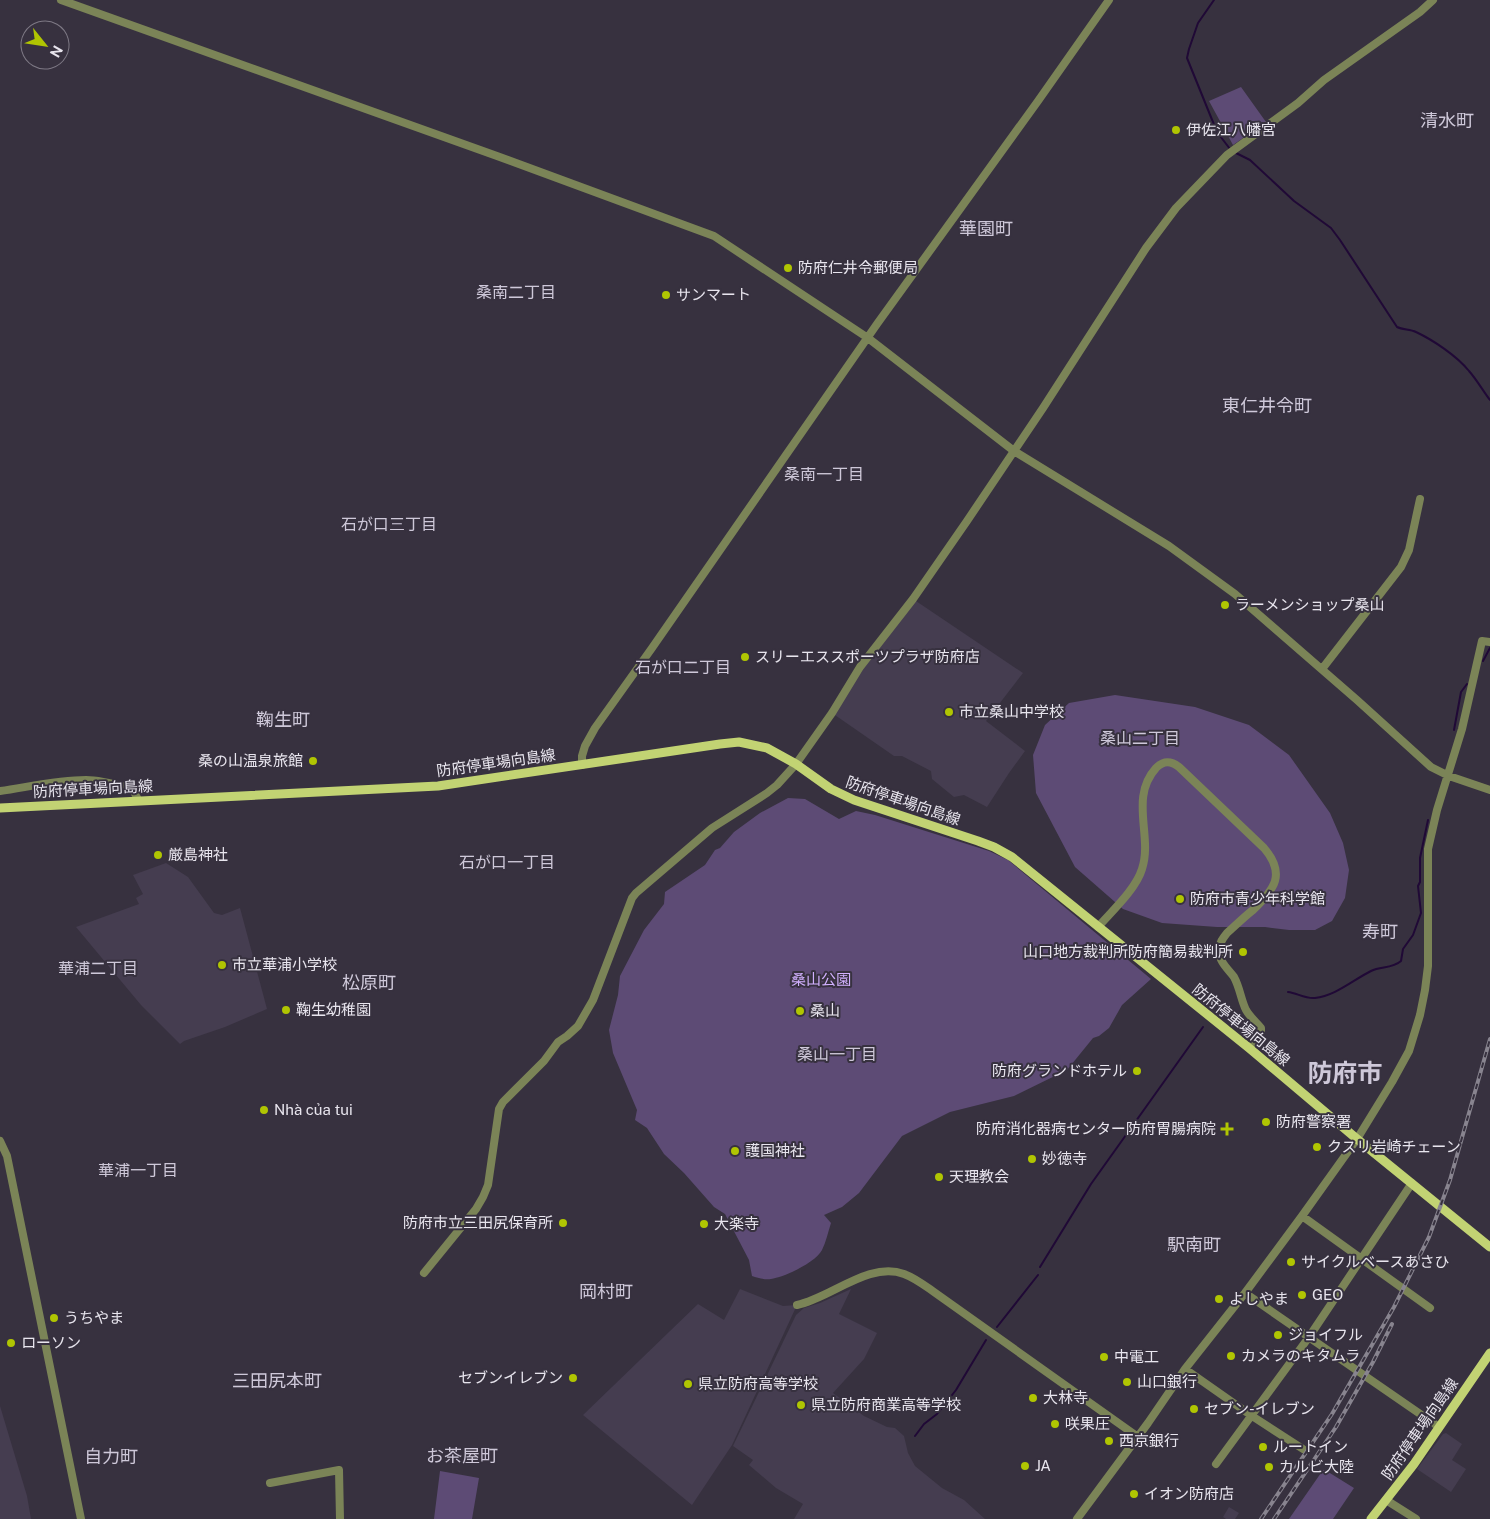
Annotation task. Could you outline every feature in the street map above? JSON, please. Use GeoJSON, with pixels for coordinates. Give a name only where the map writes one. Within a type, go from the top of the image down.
{"type":"FeatureCollection","features":[{"type":"Feature","properties":{"kind":"main road","name":"防府停車場向島線"},"geometry":{"type":"LineString","coordinates":[[0,808],[438,786],[739,742],[767,748],[796,764],[831,789],[854,800],[994,847],[1012,857],[1249,1048],[1490,1248]]}},
{"type":"Feature","properties":{"kind":"main road","name":"防府停車場向島線"},"geometry":{"type":"LineString","coordinates":[[1371,1519],[1414,1464],[1490,1353]]}},
{"type":"Feature","properties":{"kind":"street"},"geometry":{"type":"LineString","coordinates":[[60,0],[349,102],[704,232],[728,245],[868,338],[1014,451],[1169,546],[1235,594],[1431,767],[1449,776],[1490,790]]}},
{"type":"Feature","properties":{"kind":"street"},"geometry":{"type":"LineString","coordinates":[[582,765],[585,746],[595,728],[868,338],[1109,0]]}},
{"type":"Feature","properties":{"kind":"street"},"geometry":{"type":"LineString","coordinates":[[424,1273],[476,1209],[483,1197],[488,1185],[499,1109],[503,1102],[544,1060],[558,1042],[578,1026],[587,1012],[632,898],[643,886],[712,828],[777,785],[796,764],[860,667],[913,599],[1014,451],[1146,248],[1176,208],[1227,156],[1298,103],[1324,80],[1420,12],[1433,0]]}},
{"type":"Feature","properties":{"kind":"street"},"geometry":{"type":"LineString","coordinates":[[1322,669],[1401,567],[1409,550],[1420,499]]}},
{"type":"Feature","properties":{"kind":"street"},"geometry":{"type":"LineString","coordinates":[[1077,1519],[1138,1437],[1185,1369],[1245,1293],[1357,1139],[1409,1051],[1420,1015],[1428,966],[1428,849],[1462,728],[1482,641],[1490,642]]}},
{"type":"Feature","properties":{"kind":"street"},"geometry":{"type":"LineString","coordinates":[[1098,927],[1140,875],[1144,861],[1143,793],[1149,778],[1160,764],[1166,762],[1173,763],[1264,848],[1272,857],[1277,872],[1272,890],[1265,899],[1222,938],[1219,951],[1221,958],[1240,989],[1246,1010],[1262,1028],[1249,1048]]}},
{"type":"Feature","properties":{"kind":"street"},"geometry":{"type":"LineString","coordinates":[[0,791],[87,780],[100,781],[133,789],[138,800]]}},
{"type":"Feature","properties":{"kind":"street"},"geometry":{"type":"LineString","coordinates":[[0,1141],[8,1156],[80,1519]]}},
{"type":"Feature","properties":{"kind":"street"},"geometry":{"type":"LineString","coordinates":[[1216,1464],[1309,1337],[1412,1183]]}},
{"type":"Feature","properties":{"kind":"street"},"geometry":{"type":"LineString","coordinates":[[1302,1216],[1430,1308]]}},
{"type":"Feature","properties":{"kind":"street"},"geometry":{"type":"LineString","coordinates":[[797,1305],[814,1300],[867,1274],[888,1271],[904,1274],[934,1292],[1138,1437]]}},
{"type":"Feature","properties":{"kind":"street"},"geometry":{"type":"LineString","coordinates":[[1245,1293],[1439,1427]]}},
{"type":"Feature","properties":{"kind":"street"},"geometry":{"type":"LineString","coordinates":[[1185,1369],[1303,1449]]}},
{"type":"Feature","properties":{"kind":"street"},"geometry":{"type":"LineString","coordinates":[[270,1483],[338,1470],[340,1519]]}},
{"type":"Feature","properties":{"kind":"street"},"geometry":{"type":"LineString","coordinates":[[1386,1500],[1416,1519]]}},
{"type":"Feature","properties":{"kind":"shaded area"},"geometry":{"type":"Polygon","coordinates":[[[913,599],[1023,673],[986,721],[1025,751],[987,807],[964,795],[954,797],[932,779],[931,771],[902,756],[894,756],[832,713],[913,599]]]}},
{"type":"Feature","properties":{"kind":"shaded area"},"geometry":{"type":"Polygon","coordinates":[[[166,863],[188,877],[214,913],[222,915],[240,908],[267,1009],[180,1044],[141,1005],[76,927],[139,904],[136,898],[143,894],[133,875],[166,863]]]}},
{"type":"Feature","properties":{"kind":"shaded area","name":"県立防府高等学校"},"geometry":{"type":"Polygon","coordinates":[[[740,1289],[783,1306],[797,1305],[732,1445],[692,1505],[583,1415],[698,1304],[724,1320],[740,1289]]]}},
{"type":"Feature","properties":{"kind":"shaded area","name":"県立防府商業高等学校"},"geometry":{"type":"Polygon","coordinates":[[[851,1289],[839,1314],[877,1333],[864,1359],[833,1393],[864,1416],[887,1427],[895,1428],[904,1436],[908,1453],[915,1466],[942,1488],[964,1500],[985,1519],[794,1519],[803,1504],[776,1488],[749,1465],[753,1460],[733,1446],[796,1315],[804,1308],[851,1289]]]}},
{"type":"Feature","properties":{"kind":"shaded area"},"geometry":{"type":"Polygon","coordinates":[[[0,1406],[27,1496],[31,1519],[0,1519],[0,1406]]]}},
{"type":"Feature","properties":{"kind":"shaded area"},"geometry":{"type":"Polygon","coordinates":[[[1446,1433],[1462,1444],[1452,1460],[1466,1469],[1451,1492],[1417,1469],[1443,1434],[1446,1433]]]}},
{"type":"Feature","properties":{"kind":"shaded area"},"geometry":{"type":"Polygon","coordinates":[[[1229,1507],[1239,1513],[1235,1519],[1223,1517],[1229,1507]]]}},
{"type":"Feature","properties":{"kind":"green space"},"geometry":{"type":"Polygon","coordinates":[[[1241,87],[1266,122],[1233,145],[1209,101],[1241,87]]]}},
{"type":"Feature","properties":{"kind":"green space"},"geometry":{"type":"Polygon","coordinates":[[[1115,695],[1195,707],[1249,725],[1289,755],[1330,813],[1343,843],[1349,870],[1345,898],[1332,921],[1315,930],[1162,923],[1123,909],[1075,867],[1036,793],[1033,755],[1045,725],[1069,703],[1115,695]]]}},
{"type":"Feature","properties":{"kind":"green space","name":"桑山公園"},"geometry":{"type":"Polygon","coordinates":[[[788,798],[805,799],[839,819],[856,811],[875,815],[989,851],[1008,860],[1151,979],[1122,1005],[1109,1028],[1093,1038],[1067,1070],[1014,1096],[950,1112],[902,1136],[859,1193],[842,1207],[824,1215],[831,1223],[819,1255],[792,1272],[777,1278],[766,1279],[752,1276],[749,1260],[725,1214],[714,1207],[684,1173],[664,1154],[647,1128],[635,1120],[637,1110],[613,1053],[609,1030],[618,995],[620,976],[644,930],[664,904],[665,892],[705,865],[715,850],[720,848],[734,832],[760,813],[788,798]]]}},
{"type":"Feature","properties":{"kind":"green space"},"geometry":{"type":"Polygon","coordinates":[[[1323,1470],[1354,1488],[1333,1519],[1289,1519],[1323,1470]]]}},
{"type":"Feature","properties":{"kind":"green space"},"geometry":{"type":"Polygon","coordinates":[[[440,1471],[479,1478],[472,1519],[434,1519],[440,1471]]]}},
{"type":"Feature","properties":{"kind":"waterway"},"geometry":{"type":"LineString","coordinates":[[1214,0],[1198,23],[1187,58],[1217,132],[1230,149]]}},
{"type":"Feature","properties":{"kind":"waterway"},"geometry":{"type":"LineString","coordinates":[[1234,152],[1250,160],[1294,201],[1331,228],[1397,327],[1416,332],[1451,354],[1464,365],[1490,400]]}},
{"type":"Feature","properties":{"kind":"waterway"},"geometry":{"type":"LineString","coordinates":[[1483,661],[1490,648]]}},
{"type":"Feature","properties":{"kind":"waterway"},"geometry":{"type":"LineString","coordinates":[[1454,730],[1461,692],[1467,684]]}},
{"type":"Feature","properties":{"kind":"waterway"},"geometry":{"type":"LineString","coordinates":[[1288,992],[1308,998],[1322,997],[1337,991],[1371,971],[1398,964],[1401,961],[1403,949],[1413,935],[1421,913],[1418,886],[1420,882],[1420,858],[1428,820]]}},
{"type":"Feature","properties":{"kind":"waterway"},"geometry":{"type":"LineString","coordinates":[[1040,1267],[1091,1184],[1203,1027]]}},
{"type":"Feature","properties":{"kind":"waterway"},"geometry":{"type":"LineString","coordinates":[[997,1327],[1038,1275]]}},
{"type":"Feature","properties":{"kind":"waterway"},"geometry":{"type":"LineString","coordinates":[[915,1436],[924,1424],[937,1414],[956,1390],[986,1340]]}},
{"type":"Feature","properties":{"kind":"railway"},"geometry":{"type":"LineString","coordinates":[[1261,1519],[1332,1414],[1394,1307],[1429,1237],[1450,1180],[1490,1039]]}},
{"type":"Feature","properties":{"kind":"railway"},"geometry":{"type":"LineString","coordinates":[[1274,1519],[1336,1427],[1392,1324]]}},
{"type":"Feature","properties":{"kind":"place","name":"伊佐江八幡宮"},"geometry":{"type":"Point","coordinates":[1176,130]}},
{"type":"Feature","properties":{"kind":"place","name":"防府仁井令郵便局"},"geometry":{"type":"Point","coordinates":[788,268]}},
{"type":"Feature","properties":{"kind":"place","name":"サンマート"},"geometry":{"type":"Point","coordinates":[666,295]}},
{"type":"Feature","properties":{"kind":"place","name":"ラーメンショップ桑山"},"geometry":{"type":"Point","coordinates":[1225,605]}},
{"type":"Feature","properties":{"kind":"place","name":"スリーエススポーツプラザ防府店"},"geometry":{"type":"Point","coordinates":[745,657]}},
{"type":"Feature","properties":{"kind":"place","name":"市立桑山中学校"},"geometry":{"type":"Point","coordinates":[949,712]}},
{"type":"Feature","properties":{"kind":"place","name":"桑の山温泉旅館"},"geometry":{"type":"Point","coordinates":[313,761]}},
{"type":"Feature","properties":{"kind":"place","name":"厳島神社"},"geometry":{"type":"Point","coordinates":[158,855]}},
{"type":"Feature","properties":{"kind":"place","name":"防府市青少年科学館"},"geometry":{"type":"Point","coordinates":[1180,899]}},
{"type":"Feature","properties":{"kind":"place","name":"山口地方裁判所防府簡易裁判所"},"geometry":{"type":"Point","coordinates":[1243,952]}},
{"type":"Feature","properties":{"kind":"place","name":"市立華浦小学校"},"geometry":{"type":"Point","coordinates":[222,965]}},
{"type":"Feature","properties":{"kind":"place","name":"鞠生幼稚園"},"geometry":{"type":"Point","coordinates":[286,1010]}},
{"type":"Feature","properties":{"kind":"place","name":"桑山"},"geometry":{"type":"Point","coordinates":[800,1011]}},
{"type":"Feature","properties":{"kind":"place","name":"防府グランドホテル"},"geometry":{"type":"Point","coordinates":[1137,1071]}},
{"type":"Feature","properties":{"kind":"place","name":"Nhà của tui"},"geometry":{"type":"Point","coordinates":[264,1110]}},
{"type":"Feature","properties":{"kind":"place","name":"防府警察署"},"geometry":{"type":"Point","coordinates":[1266,1122]}},
{"type":"Feature","properties":{"kind":"place","name":"防府消化器病センター防府胃腸病院"},"geometry":{"type":"Point","coordinates":[1227,1129]}},
{"type":"Feature","properties":{"kind":"place","name":"クスリ岩崎チェーン"},"geometry":{"type":"Point","coordinates":[1317,1147]}},
{"type":"Feature","properties":{"kind":"place","name":"護国神社"},"geometry":{"type":"Point","coordinates":[735,1151]}},
{"type":"Feature","properties":{"kind":"place","name":"妙徳寺"},"geometry":{"type":"Point","coordinates":[1032,1159]}},
{"type":"Feature","properties":{"kind":"place","name":"天理教会"},"geometry":{"type":"Point","coordinates":[939,1177]}},
{"type":"Feature","properties":{"kind":"place","name":"防府市立三田尻保育所"},"geometry":{"type":"Point","coordinates":[563,1223]}},
{"type":"Feature","properties":{"kind":"place","name":"大楽寺"},"geometry":{"type":"Point","coordinates":[704,1224]}},
{"type":"Feature","properties":{"kind":"place","name":"サイクルベースあさひ"},"geometry":{"type":"Point","coordinates":[1291,1262]}},
{"type":"Feature","properties":{"kind":"place","name":"GEO"},"geometry":{"type":"Point","coordinates":[1302,1295]}},
{"type":"Feature","properties":{"kind":"place","name":"よしやま"},"geometry":{"type":"Point","coordinates":[1219,1299]}},
{"type":"Feature","properties":{"kind":"place","name":"うちやま"},"geometry":{"type":"Point","coordinates":[54,1318]}},
{"type":"Feature","properties":{"kind":"place","name":"ジョイフル"},"geometry":{"type":"Point","coordinates":[1278,1335]}},
{"type":"Feature","properties":{"kind":"place","name":"ローソン"},"geometry":{"type":"Point","coordinates":[11,1343]}},
{"type":"Feature","properties":{"kind":"place","name":"カメラのキタムラ"},"geometry":{"type":"Point","coordinates":[1231,1356]}},
{"type":"Feature","properties":{"kind":"place","name":"中電工"},"geometry":{"type":"Point","coordinates":[1104,1357]}},
{"type":"Feature","properties":{"kind":"place","name":"セブンイレブン"},"geometry":{"type":"Point","coordinates":[573,1378]}},
{"type":"Feature","properties":{"kind":"place","name":"山口銀行"},"geometry":{"type":"Point","coordinates":[1127,1382]}},
{"type":"Feature","properties":{"kind":"place","name":"県立防府高等学校"},"geometry":{"type":"Point","coordinates":[688,1384]}},
{"type":"Feature","properties":{"kind":"place","name":"大林寺"},"geometry":{"type":"Point","coordinates":[1033,1398]}},
{"type":"Feature","properties":{"kind":"place","name":"県立防府商業高等学校"},"geometry":{"type":"Point","coordinates":[801,1405]}},
{"type":"Feature","properties":{"kind":"place","name":"セブン-イレブン"},"geometry":{"type":"Point","coordinates":[1194,1409]}},
{"type":"Feature","properties":{"kind":"place","name":"咲果圧"},"geometry":{"type":"Point","coordinates":[1055,1424]}},
{"type":"Feature","properties":{"kind":"place","name":"西京銀行"},"geometry":{"type":"Point","coordinates":[1109,1441]}},
{"type":"Feature","properties":{"kind":"place","name":"ルートイン"},"geometry":{"type":"Point","coordinates":[1263,1447]}},
{"type":"Feature","properties":{"kind":"place","name":"JA"},"geometry":{"type":"Point","coordinates":[1025,1466]}},
{"type":"Feature","properties":{"kind":"place","name":"カルビ大陸"},"geometry":{"type":"Point","coordinates":[1269,1467]}},
{"type":"Feature","properties":{"kind":"place","name":"イオン防府店"},"geometry":{"type":"Point","coordinates":[1134,1494]}},
{"type":"Feature","properties":{"kind":"district","name":"清水町"},"geometry":{"type":"Point","coordinates":[1447,121]}},
{"type":"Feature","properties":{"kind":"district","name":"華園町"},"geometry":{"type":"Point","coordinates":[986,229]}},
{"type":"Feature","properties":{"kind":"district","name":"桑南二丁目"},"geometry":{"type":"Point","coordinates":[516,292]}},
{"type":"Feature","properties":{"kind":"district","name":"東仁井令町"},"geometry":{"type":"Point","coordinates":[1267,406]}},
{"type":"Feature","properties":{"kind":"district","name":"桑南一丁目"},"geometry":{"type":"Point","coordinates":[824,474]}},
{"type":"Feature","properties":{"kind":"district","name":"石が口三丁目"},"geometry":{"type":"Point","coordinates":[389,524]}},
{"type":"Feature","properties":{"kind":"district","name":"石が口二丁目"},"geometry":{"type":"Point","coordinates":[683,667]}},
{"type":"Feature","properties":{"kind":"district","name":"鞠生町"},"geometry":{"type":"Point","coordinates":[283,720]}},
{"type":"Feature","properties":{"kind":"district","name":"桑山二丁目"},"geometry":{"type":"Point","coordinates":[1140,738]}},
{"type":"Feature","properties":{"kind":"district","name":"石が口一丁目"},"geometry":{"type":"Point","coordinates":[507,862]}},
{"type":"Feature","properties":{"kind":"district","name":"寿町"},"geometry":{"type":"Point","coordinates":[1380,932]}},
{"type":"Feature","properties":{"kind":"district","name":"華浦二丁目"},"geometry":{"type":"Point","coordinates":[98,968]}},
{"type":"Feature","properties":{"kind":"district","name":"松原町"},"geometry":{"type":"Point","coordinates":[369,983]}},
{"type":"Feature","properties":{"kind":"district","name":"桑山一丁目"},"geometry":{"type":"Point","coordinates":[837,1054]}},
{"type":"Feature","properties":{"kind":"district","name":"防府市"},"geometry":{"type":"Point","coordinates":[1345,1073]}},
{"type":"Feature","properties":{"kind":"district","name":"華浦一丁目"},"geometry":{"type":"Point","coordinates":[138,1170]}},
{"type":"Feature","properties":{"kind":"district","name":"駅南町"},"geometry":{"type":"Point","coordinates":[1194,1245]}},
{"type":"Feature","properties":{"kind":"district","name":"岡村町"},"geometry":{"type":"Point","coordinates":[606,1292]}},
{"type":"Feature","properties":{"kind":"district","name":"三田尻本町"},"geometry":{"type":"Point","coordinates":[277,1381]}},
{"type":"Feature","properties":{"kind":"district","name":"お茶屋町"},"geometry":{"type":"Point","coordinates":[462,1456]}},
{"type":"Feature","properties":{"kind":"district","name":"自力町"},"geometry":{"type":"Point","coordinates":[111,1457]}}]}
